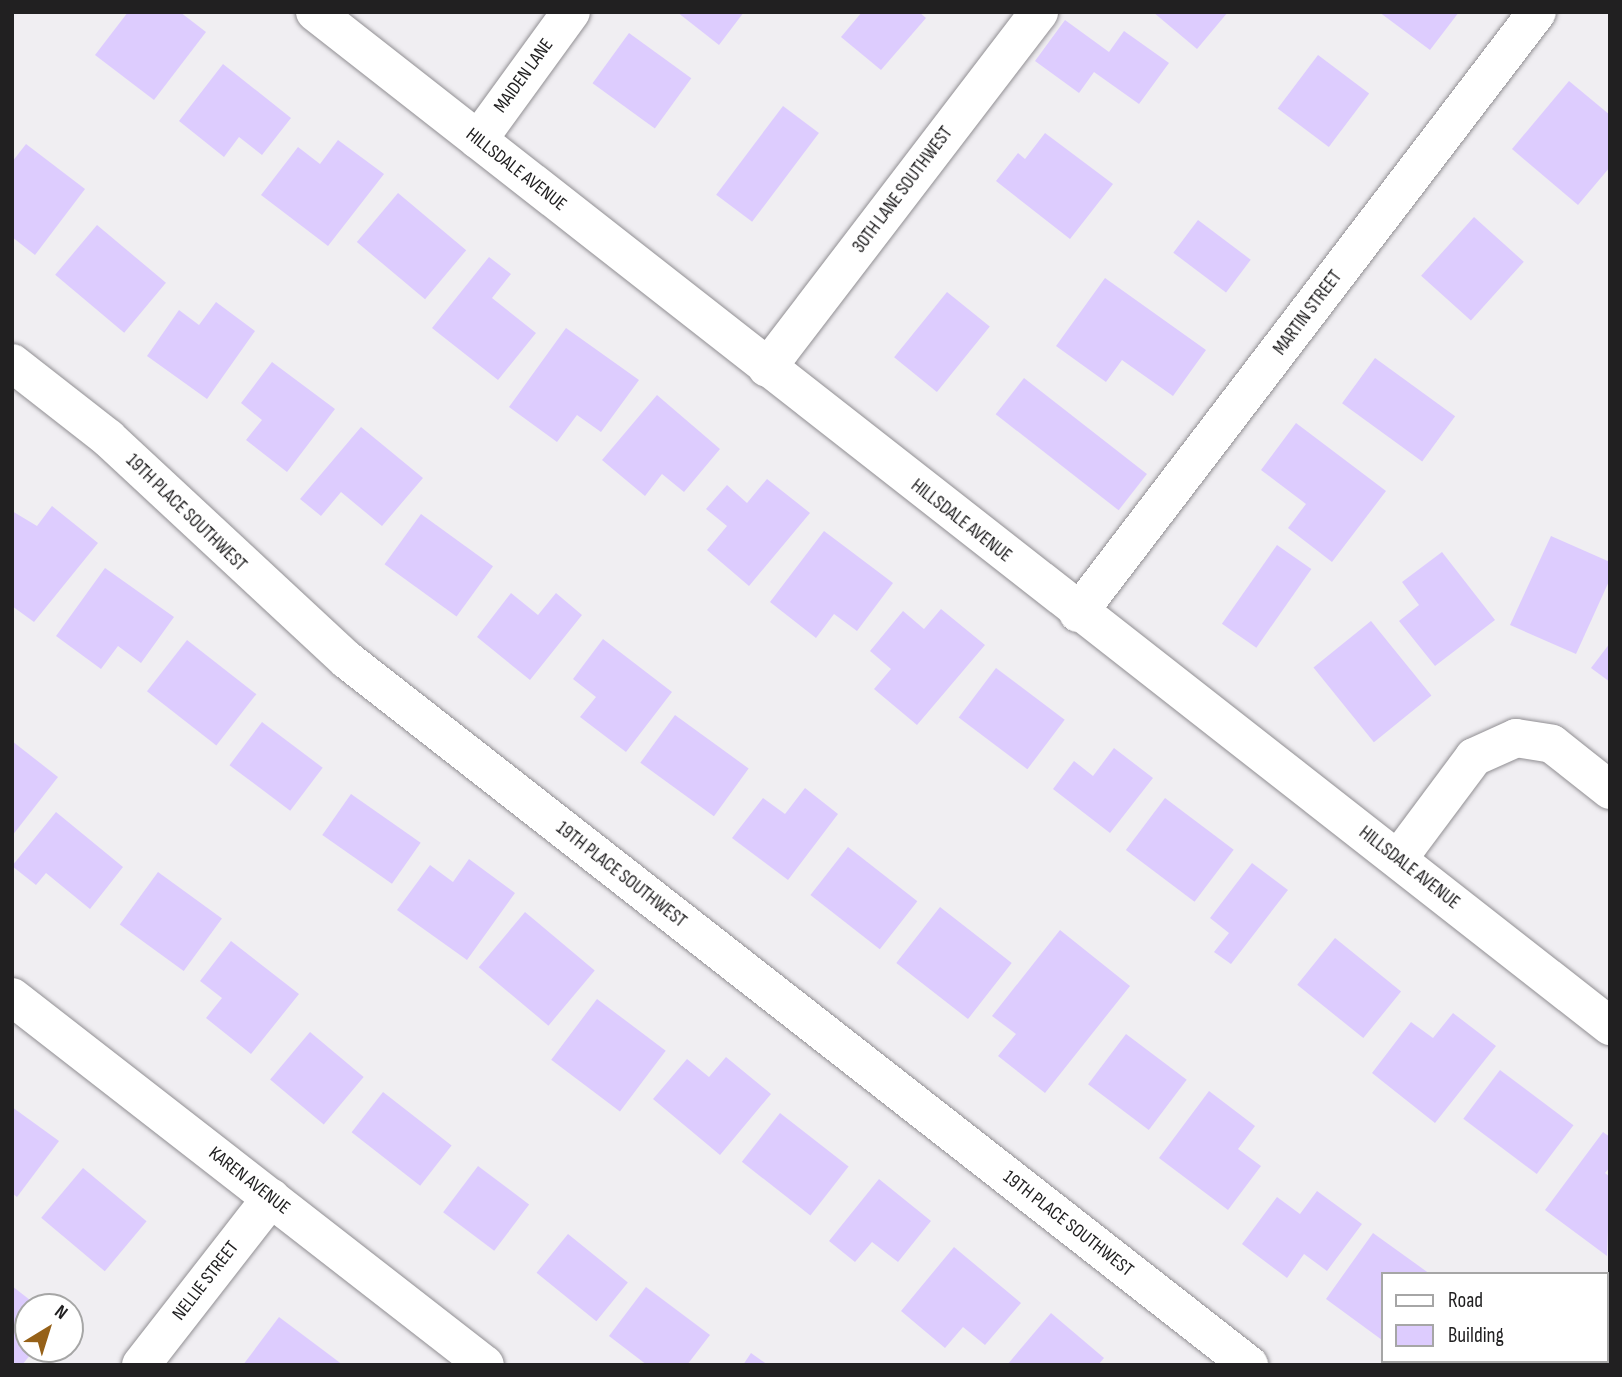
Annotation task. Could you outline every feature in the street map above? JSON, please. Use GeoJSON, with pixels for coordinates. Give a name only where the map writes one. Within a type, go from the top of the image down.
{"type":"FeatureCollection","features":[{"type":"Feature","properties":{"kind":"street","name":"HILLSDALE AVENUE"},"geometry":{"type":"LineString","coordinates":[[315,12],[1078,613],[1609,1022]]}},
{"type":"Feature","properties":{"kind":"street","name":"MAIDEN LANE"},"geometry":{"type":"LineString","coordinates":[[478,141],[571,12]]}},
{"type":"Feature","properties":{"kind":"street","name":"30TH LANE SOUTHWEST"},"geometry":{"type":"LineString","coordinates":[[766,368],[1039,12]]}},
{"type":"Feature","properties":{"kind":"street","name":"MARTIN STREET"},"geometry":{"type":"LineString","coordinates":[[1078,613],[1537,12]]}},
{"type":"Feature","properties":{"kind":"street","name":"19TH PLACE SOUTHWEST"},"geometry":{"type":"LineString","coordinates":[[12,363],[108,438],[346,660],[1249,1365]]}},
{"type":"Feature","properties":{"kind":"street"},"geometry":{"type":"LineString","coordinates":[[1398,859],[1474,757],[1516,737],[1552,744],[1610,790]]}},
{"type":"Feature","properties":{"kind":"street","name":"KAREN AVENUE"},"geometry":{"type":"LineString","coordinates":[[12,997],[485,1365]]}},
{"type":"Feature","properties":{"kind":"street","name":"NELLIE STREET"},"geometry":{"type":"LineString","coordinates":[[141,1365],[271,1198]]}},
{"type":"Feature","properties":{"kind":"building"},"geometry":{"type":"Polygon","coordinates":[[[128,12],[180,12],[206,32],[154,100],[95,55],[128,12]]]}},
{"type":"Feature","properties":{"kind":"building"},"geometry":{"type":"Polygon","coordinates":[[[677,12],[744,12],[719,45],[677,12]]]}},
{"type":"Feature","properties":{"kind":"building"},"geometry":{"type":"Polygon","coordinates":[[[862,12],[919,12],[926,18],[881,70],[841,37],[862,12]]]}},
{"type":"Feature","properties":{"kind":"building"},"geometry":{"type":"Polygon","coordinates":[[[1153,12],[1228,12],[1197,49],[1153,12]]]}},
{"type":"Feature","properties":{"kind":"building"},"geometry":{"type":"Polygon","coordinates":[[[1379,12],[1459,12],[1430,50],[1379,12]]]}},
{"type":"Feature","properties":{"kind":"building"},"geometry":{"type":"Polygon","coordinates":[[[1065,20],[1109,52],[1124,31],[1169,63],[1139,104],[1094,72],[1079,93],[1035,61],[1065,20]]]}},
{"type":"Feature","properties":{"kind":"building"},"geometry":{"type":"Polygon","coordinates":[[[629,33],[691,78],[655,128],[593,83],[629,33]]]}},
{"type":"Feature","properties":{"kind":"building"},"geometry":{"type":"Polygon","coordinates":[[[1318,55],[1369,94],[1329,147],[1278,109],[1318,55]]]}},
{"type":"Feature","properties":{"kind":"building"},"geometry":{"type":"Polygon","coordinates":[[[223,64],[291,118],[262,155],[239,137],[224,157],[179,121],[223,64]]]}},
{"type":"Feature","properties":{"kind":"building"},"geometry":{"type":"Polygon","coordinates":[[[1569,81],[1610,115],[1610,167],[1578,205],[1512,149],[1569,81]]]}},
{"type":"Feature","properties":{"kind":"building"},"geometry":{"type":"Polygon","coordinates":[[[783,106],[819,133],[752,222],[716,195],[783,106]]]}},
{"type":"Feature","properties":{"kind":"building"},"geometry":{"type":"Polygon","coordinates":[[[1045,133],[1113,184],[1070,239],[996,181],[1018,153],[1025,159],[1045,133]]]}},
{"type":"Feature","properties":{"kind":"building"},"geometry":{"type":"Polygon","coordinates":[[[338,140],[384,174],[328,246],[261,195],[298,147],[320,164],[338,140]]]}},
{"type":"Feature","properties":{"kind":"building"},"geometry":{"type":"Polygon","coordinates":[[[26,144],[85,189],[35,255],[12,237],[12,162],[26,144]]]}},
{"type":"Feature","properties":{"kind":"building"},"geometry":{"type":"Polygon","coordinates":[[[398,193],[466,250],[425,299],[357,242],[398,193]]]}},
{"type":"Feature","properties":{"kind":"building"},"geometry":{"type":"Polygon","coordinates":[[[1474,217],[1524,262],[1471,321],[1421,276],[1474,217]]]}},
{"type":"Feature","properties":{"kind":"building"},"geometry":{"type":"Polygon","coordinates":[[[1198,220],[1251,260],[1226,292],[1173,253],[1198,220]]]}},
{"type":"Feature","properties":{"kind":"building"},"geometry":{"type":"Polygon","coordinates":[[[97,225],[166,283],[124,333],[55,275],[97,225]]]}},
{"type":"Feature","properties":{"kind":"building"},"geometry":{"type":"Polygon","coordinates":[[[489,257],[511,274],[492,298],[536,333],[498,380],[432,328],[489,257]]]}},
{"type":"Feature","properties":{"kind":"building"},"geometry":{"type":"Polygon","coordinates":[[[1105,278],[1206,350],[1173,396],[1122,360],[1106,382],[1056,346],[1105,278]]]}},
{"type":"Feature","properties":{"kind":"building"},"geometry":{"type":"Polygon","coordinates":[[[947,292],[990,327],[937,392],[894,357],[947,292]]]}},
{"type":"Feature","properties":{"kind":"building"},"geometry":{"type":"Polygon","coordinates":[[[216,302],[255,331],[207,399],[147,356],[179,310],[199,325],[216,302]]]}},
{"type":"Feature","properties":{"kind":"building"},"geometry":{"type":"Polygon","coordinates":[[[566,328],[639,380],[601,432],[577,415],[557,442],[509,407],[566,328]]]}},
{"type":"Feature","properties":{"kind":"building"},"geometry":{"type":"Polygon","coordinates":[[[1375,358],[1455,416],[1422,461],[1342,403],[1375,358]]]}},
{"type":"Feature","properties":{"kind":"building"},"geometry":{"type":"Polygon","coordinates":[[[272,362],[335,409],[287,472],[246,440],[262,420],[241,403],[272,362]]]}},
{"type":"Feature","properties":{"kind":"building"},"geometry":{"type":"Polygon","coordinates":[[[1024,378],[1147,474],[1119,510],[996,414],[1024,378]]]}},
{"type":"Feature","properties":{"kind":"building"},"geometry":{"type":"Polygon","coordinates":[[[657,395],[720,449],[684,492],[662,474],[645,496],[602,460],[657,395]]]}},
{"type":"Feature","properties":{"kind":"building"},"geometry":{"type":"Polygon","coordinates":[[[1296,423],[1386,491],[1332,562],[1288,528],[1306,504],[1261,470],[1296,423]]]}},
{"type":"Feature","properties":{"kind":"building"},"geometry":{"type":"Polygon","coordinates":[[[361,427],[423,478],[382,526],[341,492],[321,516],[300,499],[361,427]]]}},
{"type":"Feature","properties":{"kind":"building"},"geometry":{"type":"Polygon","coordinates":[[[767,479],[810,513],[749,586],[707,550],[727,526],[706,509],[727,485],[747,503],[767,479]]]}},
{"type":"Feature","properties":{"kind":"building"},"geometry":{"type":"Polygon","coordinates":[[[52,506],[98,543],[34,622],[12,606],[12,511],[37,526],[52,506]]]}},
{"type":"Feature","properties":{"kind":"building"},"geometry":{"type":"Polygon","coordinates":[[[421,514],[493,566],[457,616],[385,564],[421,514]]]}},
{"type":"Feature","properties":{"kind":"building"},"geometry":{"type":"Polygon","coordinates":[[[824,531],[893,583],[857,631],[834,614],[816,638],[770,602],[824,531]]]}},
{"type":"Feature","properties":{"kind":"building"},"geometry":{"type":"Polygon","coordinates":[[[1551,536],[1610,562],[1610,579],[1576,654],[1510,625],[1551,536]]]}},
{"type":"Feature","properties":{"kind":"building"},"geometry":{"type":"Polygon","coordinates":[[[1277,545],[1311,569],[1256,648],[1222,624],[1277,545]]]}},
{"type":"Feature","properties":{"kind":"building"},"geometry":{"type":"Polygon","coordinates":[[[1442,552],[1495,620],[1435,666],[1399,621],[1419,605],[1402,582],[1442,552]]]}},
{"type":"Feature","properties":{"kind":"building"},"geometry":{"type":"Polygon","coordinates":[[[105,568],[174,617],[141,663],[118,646],[101,669],[56,636],[105,568]]]}},
{"type":"Feature","properties":{"kind":"building"},"geometry":{"type":"Polygon","coordinates":[[[511,593],[538,615],[556,593],[582,615],[530,680],[477,637],[511,593]]]}},
{"type":"Feature","properties":{"kind":"building"},"geometry":{"type":"Polygon","coordinates":[[[941,609],[985,645],[917,725],[874,689],[891,669],[870,651],[903,611],[924,629],[941,609]]]}},
{"type":"Feature","properties":{"kind":"building"},"geometry":{"type":"Polygon","coordinates":[[[1371,621],[1431,696],[1374,742],[1313,668],[1371,621]]]}},
{"type":"Feature","properties":{"kind":"building"},"geometry":{"type":"Polygon","coordinates":[[[603,639],[672,692],[626,752],[580,717],[596,697],[573,679],[603,639]]]}},
{"type":"Feature","properties":{"kind":"building"},"geometry":{"type":"Polygon","coordinates":[[[187,640],[256,694],[216,745],[147,691],[187,640]]]}},
{"type":"Feature","properties":{"kind":"building"},"geometry":{"type":"Polygon","coordinates":[[[1610,643],[1610,682],[1591,668],[1610,643]]]}},
{"type":"Feature","properties":{"kind":"building"},"geometry":{"type":"Polygon","coordinates":[[[996,668],[1065,720],[1027,769],[959,718],[996,668]]]}},
{"type":"Feature","properties":{"kind":"building"},"geometry":{"type":"Polygon","coordinates":[[[675,715],[749,768],[714,816],[640,763],[675,715]]]}},
{"type":"Feature","properties":{"kind":"building"},"geometry":{"type":"Polygon","coordinates":[[[262,722],[323,768],[290,811],[230,765],[262,722]]]}},
{"type":"Feature","properties":{"kind":"building"},"geometry":{"type":"Polygon","coordinates":[[[12,741],[58,777],[12,836],[12,741]]]}},
{"type":"Feature","properties":{"kind":"building"},"geometry":{"type":"Polygon","coordinates":[[[1114,748],[1153,778],[1110,833],[1053,789],[1074,761],[1093,776],[1114,748]]]}},
{"type":"Feature","properties":{"kind":"building"},"geometry":{"type":"Polygon","coordinates":[[[805,788],[838,814],[788,880],[732,838],[763,798],[785,814],[805,788]]]}},
{"type":"Feature","properties":{"kind":"building"},"geometry":{"type":"Polygon","coordinates":[[[351,794],[421,843],[392,884],[322,835],[351,794]]]}},
{"type":"Feature","properties":{"kind":"building"},"geometry":{"type":"Polygon","coordinates":[[[1165,798],[1234,850],[1195,902],[1126,850],[1165,798]]]}},
{"type":"Feature","properties":{"kind":"building"},"geometry":{"type":"Polygon","coordinates":[[[56,812],[123,867],[90,909],[46,873],[36,885],[12,866],[56,812]]]}},
{"type":"Feature","properties":{"kind":"building"},"geometry":{"type":"Polygon","coordinates":[[[848,847],[917,901],[880,949],[810,895],[848,847]]]}},
{"type":"Feature","properties":{"kind":"building"},"geometry":{"type":"Polygon","coordinates":[[[469,859],[515,893],[467,960],[397,910],[430,865],[453,882],[469,859]]]}},
{"type":"Feature","properties":{"kind":"building"},"geometry":{"type":"Polygon","coordinates":[[[1252,863],[1288,890],[1231,964],[1214,952],[1229,933],[1210,918],[1252,863]]]}},
{"type":"Feature","properties":{"kind":"building"},"geometry":{"type":"Polygon","coordinates":[[[158,872],[222,918],[184,971],[120,925],[158,872]]]}},
{"type":"Feature","properties":{"kind":"building"},"geometry":{"type":"Polygon","coordinates":[[[940,907],[1012,963],[968,1019],[896,963],[940,907]]]}},
{"type":"Feature","properties":{"kind":"building"},"geometry":{"type":"Polygon","coordinates":[[[525,912],[595,970],[548,1026],[479,967],[525,912]]]}},
{"type":"Feature","properties":{"kind":"building"},"geometry":{"type":"Polygon","coordinates":[[[1060,930],[1130,986],[1045,1093],[998,1056],[1016,1034],[992,1016],[1060,930]]]}},
{"type":"Feature","properties":{"kind":"building"},"geometry":{"type":"Polygon","coordinates":[[[1335,938],[1401,991],[1363,1038],[1297,985],[1335,938]]]}},
{"type":"Feature","properties":{"kind":"building"},"geometry":{"type":"Polygon","coordinates":[[[231,941],[299,994],[251,1054],[206,1018],[222,998],[200,981],[231,941]]]}},
{"type":"Feature","properties":{"kind":"building"},"geometry":{"type":"Polygon","coordinates":[[[597,999],[666,1051],[620,1111],[551,1060],[597,999]]]}},
{"type":"Feature","properties":{"kind":"building"},"geometry":{"type":"Polygon","coordinates":[[[1453,1013],[1496,1046],[1435,1123],[1372,1073],[1411,1022],[1433,1038],[1453,1013]]]}},
{"type":"Feature","properties":{"kind":"building"},"geometry":{"type":"Polygon","coordinates":[[[310,1032],[364,1077],[324,1124],[270,1079],[310,1032]]]}},
{"type":"Feature","properties":{"kind":"building"},"geometry":{"type":"Polygon","coordinates":[[[1126,1034],[1187,1080],[1149,1130],[1088,1084],[1126,1034]]]}},
{"type":"Feature","properties":{"kind":"building"},"geometry":{"type":"Polygon","coordinates":[[[726,1057],[771,1094],[720,1155],[653,1099],[687,1059],[709,1077],[726,1057]]]}},
{"type":"Feature","properties":{"kind":"building"},"geometry":{"type":"Polygon","coordinates":[[[1500,1070],[1573,1125],[1537,1174],[1463,1119],[1500,1070]]]}},
{"type":"Feature","properties":{"kind":"building"},"geometry":{"type":"Polygon","coordinates":[[[1209,1091],[1255,1126],[1238,1149],[1261,1166],[1228,1210],[1159,1158],[1209,1091]]]}},
{"type":"Feature","properties":{"kind":"building"},"geometry":{"type":"Polygon","coordinates":[[[383,1092],[452,1146],[420,1186],[352,1132],[383,1092]]]}},
{"type":"Feature","properties":{"kind":"building"},"geometry":{"type":"Polygon","coordinates":[[[12,1107],[59,1141],[17,1197],[12,1193],[12,1107]]]}},
{"type":"Feature","properties":{"kind":"building"},"geometry":{"type":"Polygon","coordinates":[[[780,1113],[849,1167],[810,1215],[742,1162],[780,1113]]]}},
{"type":"Feature","properties":{"kind":"building"},"geometry":{"type":"Polygon","coordinates":[[[1603,1132],[1610,1137],[1610,1167],[1605,1173],[1610,1177],[1607,1256],[1545,1210],[1603,1132]]]}},
{"type":"Feature","properties":{"kind":"building"},"geometry":{"type":"Polygon","coordinates":[[[478,1166],[529,1205],[494,1251],[443,1212],[478,1166]]]}},
{"type":"Feature","properties":{"kind":"building"},"geometry":{"type":"Polygon","coordinates":[[[83,1168],[147,1221],[105,1271],[41,1218],[83,1168]]]}},
{"type":"Feature","properties":{"kind":"building"},"geometry":{"type":"Polygon","coordinates":[[[879,1179],[931,1221],[898,1262],[872,1242],[855,1262],[829,1241],[879,1179]]]}},
{"type":"Feature","properties":{"kind":"building"},"geometry":{"type":"Polygon","coordinates":[[[1317,1191],[1362,1224],[1327,1271],[1304,1254],[1287,1278],[1242,1244],[1277,1197],[1300,1214],[1317,1191]]]}},
{"type":"Feature","properties":{"kind":"building"},"geometry":{"type":"Polygon","coordinates":[[[1373,1233],[1427,1272],[1380,1272],[1380,1339],[1326,1299],[1373,1233]]]}},
{"type":"Feature","properties":{"kind":"building"},"geometry":{"type":"Polygon","coordinates":[[[568,1234],[628,1282],[596,1321],[537,1273],[568,1234]]]}},
{"type":"Feature","properties":{"kind":"building"},"geometry":{"type":"Polygon","coordinates":[[[954,1247],[1021,1303],[985,1345],[963,1327],[945,1348],[901,1311],[954,1247]]]}},
{"type":"Feature","properties":{"kind":"building"},"geometry":{"type":"Polygon","coordinates":[[[12,1286],[21,1293],[14,1293],[14,1363],[24,1363],[12,1365],[12,1286]]]}},
{"type":"Feature","properties":{"kind":"building"},"geometry":{"type":"Polygon","coordinates":[[[646,1287],[710,1335],[687,1365],[647,1365],[609,1336],[646,1287]]]}},
{"type":"Feature","properties":{"kind":"building"},"geometry":{"type":"Polygon","coordinates":[[[1051,1313],[1104,1358],[1098,1365],[1007,1365],[1051,1313]]]}},
{"type":"Feature","properties":{"kind":"building"},"geometry":{"type":"Polygon","coordinates":[[[279,1317],[343,1365],[243,1365],[279,1317]]]}},
{"type":"Feature","properties":{"kind":"building"},"geometry":{"type":"Polygon","coordinates":[[[751,1353],[768,1365],[743,1365],[751,1353]]]}},
{"type":"Feature","properties":{"kind":"building"},"geometry":{"type":"Polygon","coordinates":[[[1413,1363],[1500,1363],[1500,1365],[1413,1363]]]}}]}
